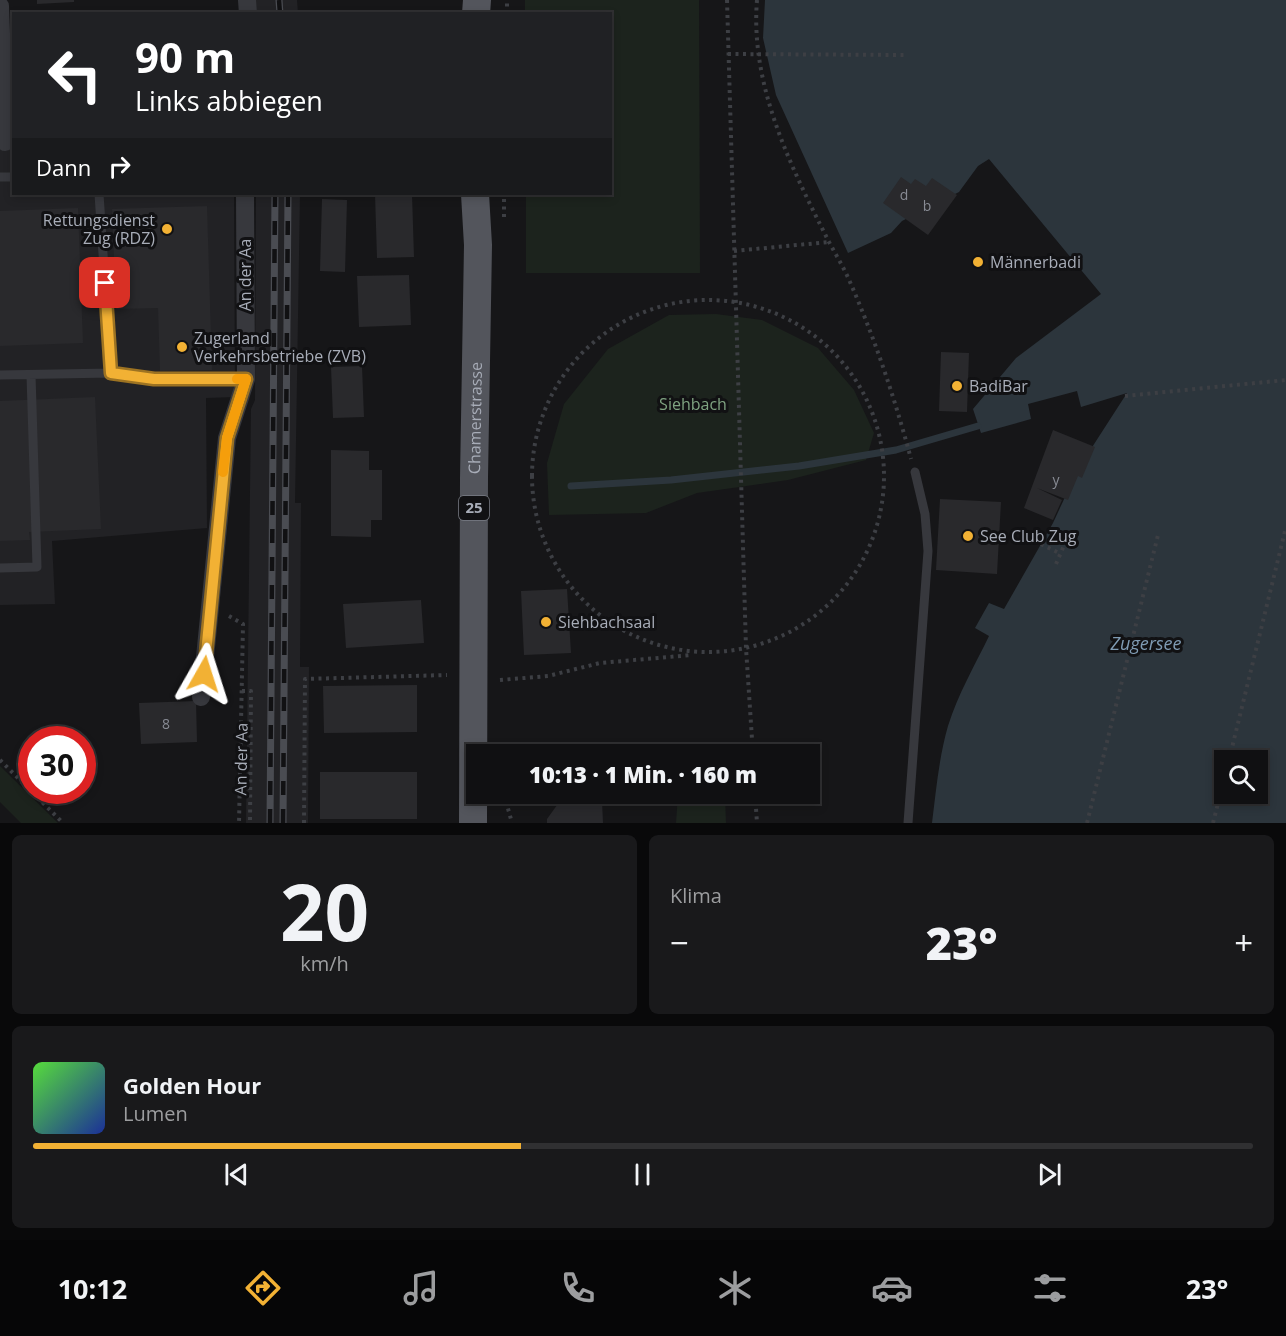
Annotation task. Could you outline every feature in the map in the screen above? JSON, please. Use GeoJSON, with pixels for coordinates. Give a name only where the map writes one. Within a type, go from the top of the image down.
{"type":"FeatureCollection","features":[{"type":"Feature","properties":{"kind":"main road","name":"Chamerstrasse"},"geometry":{"type":"LineString","coordinates":[[473,823],[474,478],[478,245],[476,195]]}},
{"type":"Feature","properties":{"kind":"street"},"geometry":{"type":"LineString","coordinates":[[0,6],[5,142]]}},
{"type":"Feature","properties":{"kind":"street","name":"An der Aa"},"geometry":{"type":"LineString","coordinates":[[201,697],[227,438],[246,379],[245,195]]}},
{"type":"Feature","properties":{"kind":"lane"},"geometry":{"type":"LineString","coordinates":[[99,195],[111,373]]}},
{"type":"Feature","properties":{"kind":"lane"},"geometry":{"type":"LineString","coordinates":[[0,375],[111,373],[154,379],[246,379]]}},
{"type":"Feature","properties":{"kind":"lane"},"geometry":{"type":"LineString","coordinates":[[0,568],[37,567],[31,375]]}},
{"type":"Feature","properties":{"kind":"lane"},"geometry":{"type":"LineString","coordinates":[[908,823],[928,551],[925,514],[915,472]]}},
{"type":"Feature","properties":{"kind":"path"},"geometry":{"type":"LineString","coordinates":[[727,0],[746,648],[752,744]]}},
{"type":"Feature","properties":{"kind":"path"},"geometry":{"type":"LineString","coordinates":[[757,0],[758,54],[767,102],[797,175],[850,281],[878,351],[915,472]]}},
{"type":"Feature","properties":{"kind":"path"},"geometry":{"type":"LineString","coordinates":[[728,54],[906,55]]}},
{"type":"Feature","properties":{"kind":"path"},"geometry":{"type":"LineString","coordinates":[[734,251],[829,242]]}},
{"type":"Feature","properties":{"kind":"path"},"geometry":{"type":"LineString","coordinates":[[500,680],[548,676],[600,663],[695,655],[746,648],[778,639],[809,622],[852,580],[878,535],[886,475],[879,429],[864,392],[833,350],[783,315],[736,302],[676,300],[621,320],[575,357],[545,406],[531,467],[539,528],[570,587],[612,625],[642,642],[695,655]]}},
{"type":"Feature","properties":{"kind":"path"},"geometry":{"type":"LineString","coordinates":[[1125,396],[1286,380]]}},
{"type":"Feature","properties":{"kind":"path"},"geometry":{"type":"LineString","coordinates":[[1231,750],[1286,527]]}},
{"type":"Feature","properties":{"kind":"path"},"geometry":{"type":"LineString","coordinates":[[1087,823],[1158,535]]}},
{"type":"Feature","properties":{"kind":"path"},"geometry":{"type":"LineString","coordinates":[[1056,564],[1065,543]]}},
{"type":"Feature","properties":{"kind":"path"},"geometry":{"type":"LineString","coordinates":[[1041,544],[1061,554]]}},
{"type":"Feature","properties":{"kind":"path","name":"An der Aa"},"geometry":{"type":"LineString","coordinates":[[210,605],[243,624],[239,823]]}},
{"type":"Feature","properties":{"kind":"path"},"geometry":{"type":"LineString","coordinates":[[304,823],[305,679],[447,675]]}},
{"type":"Feature","properties":{"kind":"path"},"geometry":{"type":"LineString","coordinates":[[242,691],[251,691],[250,823]]}},
{"type":"Feature","properties":{"kind":"path"},"geometry":{"type":"LineString","coordinates":[[0,760],[63,823]]}},
{"type":"Feature","properties":{"kind":"path"},"geometry":{"type":"LineString","coordinates":[[507,804],[512,823]]}},
{"type":"Feature","properties":{"kind":"path"},"geometry":{"type":"LineString","coordinates":[[756,804],[757,823]]}},
{"type":"Feature","properties":{"kind":"path"},"geometry":{"type":"LineString","coordinates":[[1214,823],[1218,804]]}},
{"type":"Feature","properties":{"kind":"shaded area"},"geometry":{"type":"Polygon","coordinates":[[[254,0],[297,0],[298,12],[254,12],[254,0]]]}},
{"type":"Feature","properties":{"kind":"shaded area"},"geometry":{"type":"Polygon","coordinates":[[[12,149],[12,195],[234,195],[235,397],[206,398],[207,528],[52,541],[55,604],[0,605],[0,150],[12,149]]]}},
{"type":"Feature","properties":{"kind":"shaded area"},"geometry":{"type":"Polygon","coordinates":[[[256,195],[300,195],[295,503],[301,503],[300,667],[309,667],[308,823],[246,823],[251,409],[255,400],[256,195]]]}},
{"type":"Feature","properties":{"kind":"green space"},"geometry":{"type":"Polygon","coordinates":[[[525,0],[699,0],[700,273],[526,273],[526,195],[612,195],[612,12],[525,12],[525,0]]]}},
{"type":"Feature","properties":{"kind":"green space","name":"Siehbach"},"geometry":{"type":"Polygon","coordinates":[[[716,314],[762,320],[818,348],[854,390],[874,433],[866,460],[788,480],[697,493],[646,513],[549,515],[547,463],[564,404],[608,349],[669,315],[716,314]]]}},
{"type":"Feature","properties":{"kind":"green space"},"geometry":{"type":"Polygon","coordinates":[[[0,766],[18,784],[18,804],[39,804],[58,823],[21,823],[0,802],[0,766]]]}},
{"type":"Feature","properties":{"kind":"green space"},"geometry":{"type":"Polygon","coordinates":[[[677,804],[725,804],[726,823],[676,823],[677,804]]]}},
{"type":"Feature","properties":{"kind":"water","name":"Zugersee"},"geometry":{"type":"Polygon","coordinates":[[[765,0],[1286,0],[1286,823],[932,823],[940,762],[948,726],[989,636],[975,628],[989,603],[1004,609],[1053,523],[1078,469],[1127,393],[1081,407],[1077,391],[1028,404],[1031,419],[981,433],[973,409],[1016,358],[1101,294],[989,159],[978,166],[959,192],[902,221],[891,233],[848,253],[776,95],[763,38],[765,0]]]}},
{"type":"Feature","properties":{"kind":"building"},"geometry":{"type":"Polygon","coordinates":[[[37,0],[74,0],[74,2],[37,4],[37,0]]]}},
{"type":"Feature","properties":{"kind":"building"},"geometry":{"type":"Polygon","coordinates":[[[354,10],[408,11],[408,12],[354,12],[354,10]]]}},
{"type":"Feature","properties":{"kind":"building"},"geometry":{"type":"Polygon","coordinates":[[[901,177],[911,184],[915,179],[926,186],[932,178],[957,195],[928,235],[883,203],[901,177]]]}},
{"type":"Feature","properties":{"kind":"building"},"geometry":{"type":"Polygon","coordinates":[[[375,195],[412,195],[414,257],[377,258],[375,195]]]}},
{"type":"Feature","properties":{"kind":"building"},"geometry":{"type":"Polygon","coordinates":[[[322,199],[347,200],[345,272],[320,271],[322,199]]]}},
{"type":"Feature","properties":{"kind":"building"},"geometry":{"type":"Polygon","coordinates":[[[207,206],[212,370],[160,371],[158,308],[116,309],[112,209],[207,206]]]}},
{"type":"Feature","properties":{"kind":"building"},"geometry":{"type":"Polygon","coordinates":[[[78,208],[83,343],[0,346],[0,211],[78,208]]]}},
{"type":"Feature","properties":{"kind":"building"},"geometry":{"type":"Polygon","coordinates":[[[409,275],[411,325],[359,327],[357,276],[409,275]]]}},
{"type":"Feature","properties":{"kind":"building"},"geometry":{"type":"Polygon","coordinates":[[[941,352],[969,353],[967,412],[939,411],[941,352]]]}},
{"type":"Feature","properties":{"kind":"building"},"geometry":{"type":"Polygon","coordinates":[[[362,366],[364,417],[333,418],[331,367],[362,366]]]}},
{"type":"Feature","properties":{"kind":"building"},"geometry":{"type":"Polygon","coordinates":[[[95,397],[101,529],[29,532],[30,540],[0,541],[0,401],[95,397]]]}},
{"type":"Feature","properties":{"kind":"building"},"geometry":{"type":"Polygon","coordinates":[[[1053,430],[1095,447],[1082,478],[1078,476],[1068,500],[1037,488],[1062,500],[1053,520],[1024,508],[1053,430]]]}},
{"type":"Feature","properties":{"kind":"building"},"geometry":{"type":"Polygon","coordinates":[[[331,450],[369,451],[369,470],[382,470],[382,520],[371,520],[371,537],[331,536],[331,450]]]}},
{"type":"Feature","properties":{"kind":"building","name":"See Club Zug"},"geometry":{"type":"Polygon","coordinates":[[[940,499],[1001,502],[997,574],[936,570],[940,499]]]}},
{"type":"Feature","properties":{"kind":"building","name":"Siehbachsaal"},"geometry":{"type":"Polygon","coordinates":[[[567,589],[571,653],[524,655],[521,591],[567,589]]]}},
{"type":"Feature","properties":{"kind":"building"},"geometry":{"type":"Polygon","coordinates":[[[421,600],[424,643],[346,648],[343,604],[421,600]]]}},
{"type":"Feature","properties":{"kind":"building"},"geometry":{"type":"Polygon","coordinates":[[[417,685],[417,732],[324,733],[323,686],[417,685]]]}},
{"type":"Feature","properties":{"kind":"building"},"geometry":{"type":"Polygon","coordinates":[[[196,701],[197,742],[141,744],[139,703],[196,701]]]}},
{"type":"Feature","properties":{"kind":"building"},"geometry":{"type":"Polygon","coordinates":[[[320,772],[417,772],[417,819],[320,819],[320,772]]]}},
{"type":"Feature","properties":{"kind":"building"},"geometry":{"type":"Polygon","coordinates":[[[558,804],[602,804],[603,823],[547,823],[547,819],[558,804]]]}},
{"type":"Feature","properties":{"kind":"waterway"},"geometry":{"type":"LineString","coordinates":[[571,486],[671,480],[799,466],[896,450],[978,426]]}},
{"type":"Feature","properties":{"kind":"railway"},"geometry":{"type":"LineString","coordinates":[[279,0],[280,12]]}},
{"type":"Feature","properties":{"kind":"railway"},"geometry":{"type":"LineString","coordinates":[[270,823],[275,195]]}},
{"type":"Feature","properties":{"kind":"railway"},"geometry":{"type":"LineString","coordinates":[[283,823],[288,195]]}},
{"type":"Feature","properties":{"kind":"slow traffic"},"geometry":{"type":"LineString","coordinates":[[223,472],[227,438],[246,379],[237,379]]}},
{"type":"Feature","properties":{"kind":"place","name":"Rettungsdienst Zug (RDZ)"},"geometry":{"type":"Point","coordinates":[167,229]}},
{"type":"Feature","properties":{"kind":"place","name":"Männerbadi"},"geometry":{"type":"Point","coordinates":[978,262]}},
{"type":"Feature","properties":{"kind":"place","name":"Zugerland Verkehrsbetriebe (ZVB)"},"geometry":{"type":"Point","coordinates":[182,347]}},
{"type":"Feature","properties":{"kind":"place","name":"BadiBar"},"geometry":{"type":"Point","coordinates":[957,386]}},
{"type":"Feature","properties":{"kind":"place","name":"See Club Zug"},"geometry":{"type":"Point","coordinates":[968,536]}},
{"type":"Feature","properties":{"kind":"place","name":"Siehbachsaal"},"geometry":{"type":"Point","coordinates":[546,622]}},
{"type":"Feature","properties":{"kind":"route"},"geometry":{"type":"LineString","coordinates":[[105,283],[111,373],[154,379],[246,379],[227,438],[204,674]]}}]}
